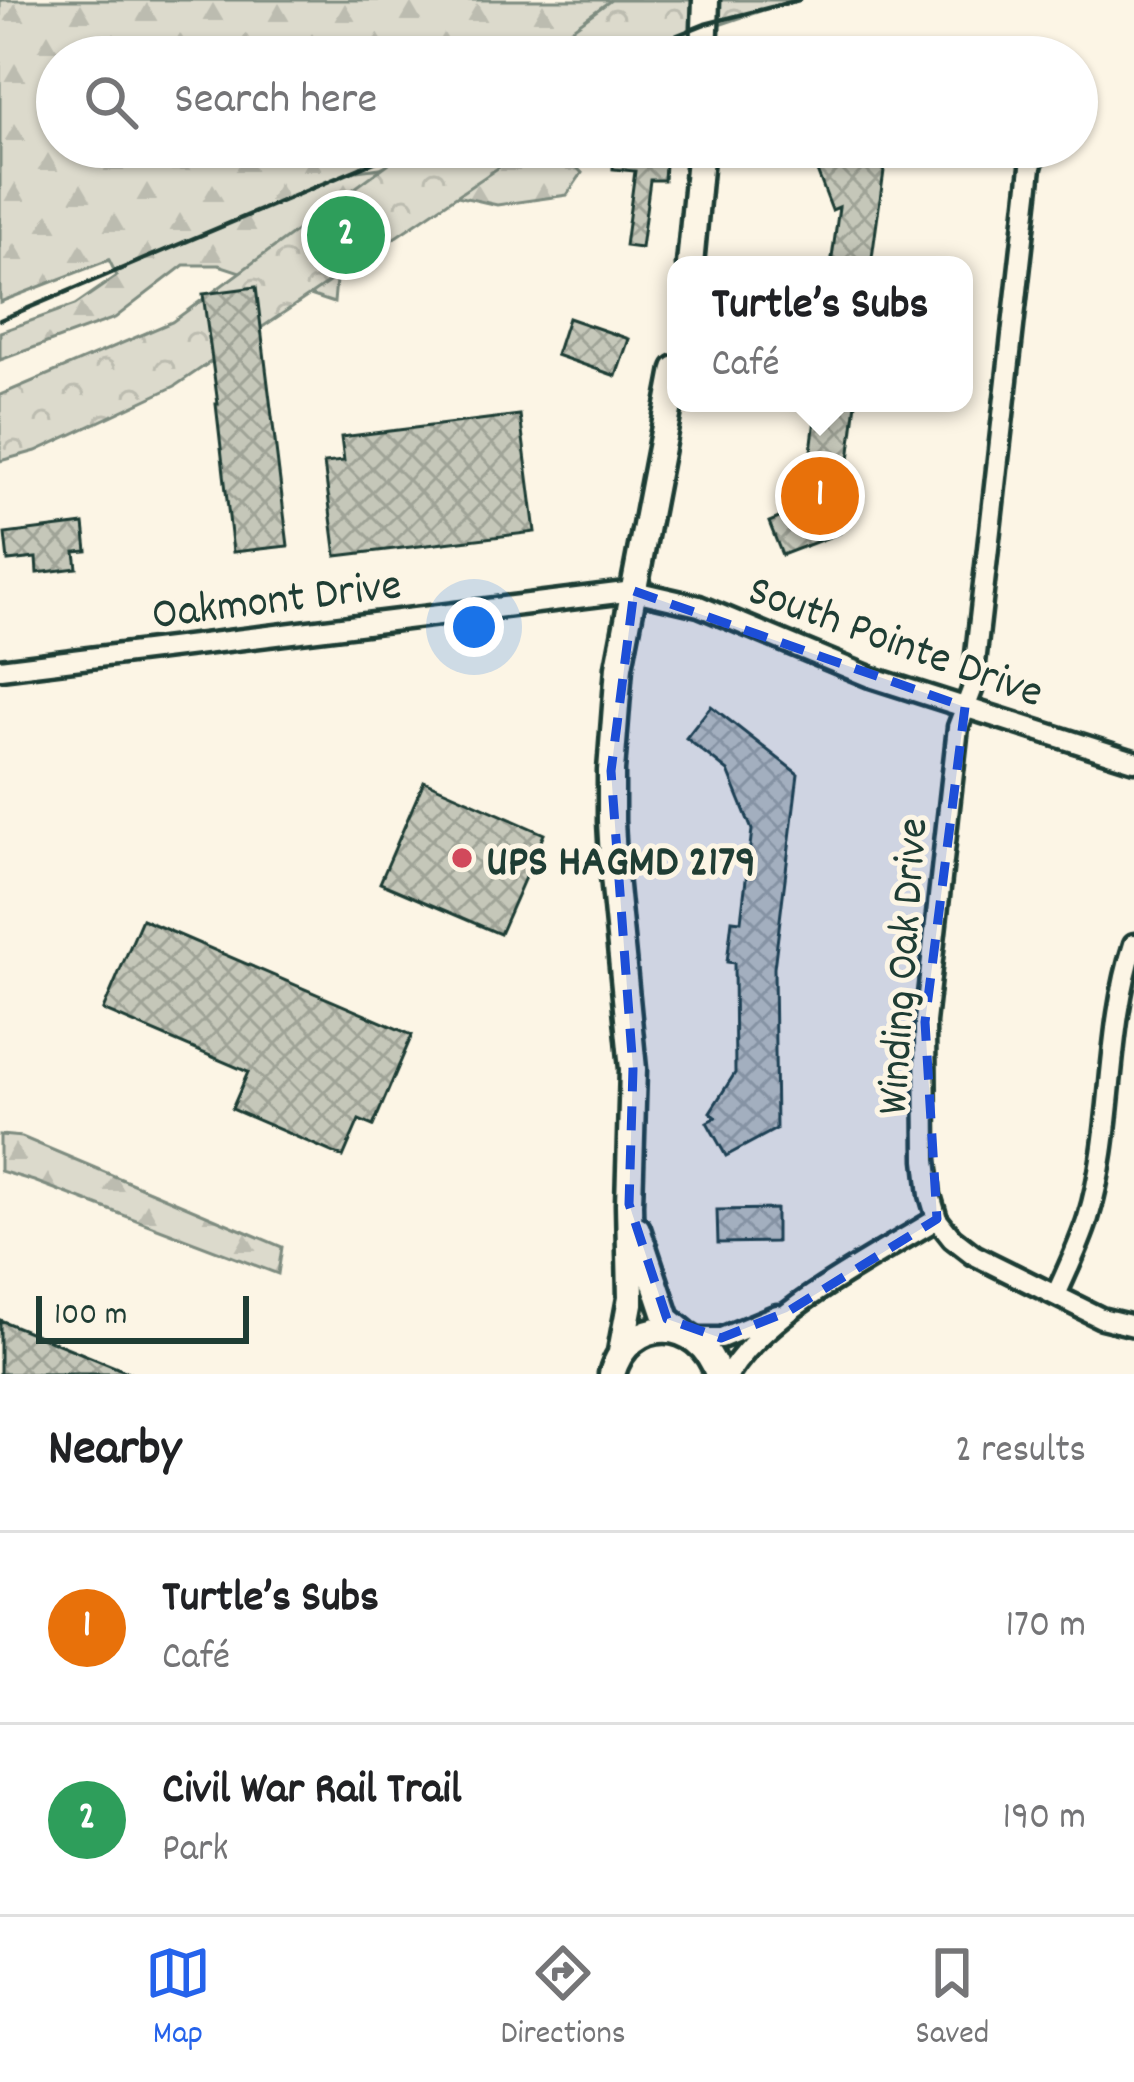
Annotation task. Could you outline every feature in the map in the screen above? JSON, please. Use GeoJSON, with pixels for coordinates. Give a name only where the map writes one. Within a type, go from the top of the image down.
{"type":"FeatureCollection","features":[{"type":"Feature","properties":{"kind":"main road"},"geometry":{"type":"LineString","coordinates":[[705,36],[706,0]]}},
{"type":"Feature","properties":{"kind":"main road"},"geometry":{"type":"LineString","coordinates":[[691,256],[699,168]]}},
{"type":"Feature","properties":{"kind":"main road"},"geometry":{"type":"LineString","coordinates":[[617,1363],[631,1298],[633,1069],[614,876],[611,771],[619,667],[668,412]]}},
{"type":"Feature","properties":{"kind":"main road"},"geometry":{"type":"LineString","coordinates":[[629,1204],[667,1319],[711,1355],[718,1374]]}},
{"type":"Feature","properties":{"kind":"main road"},"geometry":{"type":"LineString","coordinates":[[617,1363],[634,1339],[650,1331],[689,1336]]}},
{"type":"Feature","properties":{"kind":"street","name":"Winding Oak Drive"},"geometry":{"type":"LineString","coordinates":[[937,1219],[926,1160],[925,1022],[958,727],[971,690],[1031,168]]}},
{"type":"Feature","properties":{"kind":"street","name":"South Pointe Drive"},"geometry":{"type":"LineString","coordinates":[[634,591],[698,606],[870,677],[1134,761]]}},
{"type":"Feature","properties":{"kind":"street","name":"Oakmont Drive"},"geometry":{"type":"LineString","coordinates":[[0,669],[634,591]]}},
{"type":"Feature","properties":{"kind":"street"},"geometry":{"type":"LineString","coordinates":[[1056,1295],[1088,1220],[1117,1011],[1134,944]]}},
{"type":"Feature","properties":{"kind":"street"},"geometry":{"type":"LineString","coordinates":[[689,1336],[721,1338],[787,1312],[937,1219],[974,1256],[1101,1318],[1134,1326]]}},
{"type":"Feature","properties":{"kind":"street"},"geometry":{"type":"LineString","coordinates":[[729,1374],[745,1350],[787,1312]]}},
{"type":"Feature","properties":{"kind":"highlighted area"},"geometry":{"type":"Polygon","coordinates":[[[634,591],[965,707],[925,1022],[937,1219],[787,1312],[721,1338],[667,1319],[629,1204],[633,1069],[611,771],[634,591]]]}},
{"type":"Feature","properties":{"kind":"green space"},"geometry":{"type":"Polygon","coordinates":[[[0,0],[637,0],[606,36],[36,36],[36,168],[577,168],[582,173],[567,195],[497,205],[418,187],[312,270],[336,280],[334,303],[219,265],[184,265],[115,318],[0,360],[0,332],[75,305],[117,276],[109,260],[0,302],[0,0]]]}},
{"type":"Feature","properties":{"kind":"green space"},"geometry":{"type":"Polygon","coordinates":[[[611,0],[793,0],[695,36],[562,36],[611,0]]]}},
{"type":"Feature","properties":{"kind":"green space"},"geometry":{"type":"Polygon","coordinates":[[[382,168],[498,168],[175,386],[36,451],[0,461],[0,395],[172,322],[382,168]]]}},
{"type":"Feature","properties":{"kind":"green space"},"geometry":{"type":"Polygon","coordinates":[[[0,1135],[22,1137],[282,1247],[278,1274],[0,1171],[0,1135]]]}},
{"type":"Feature","properties":{"kind":"building"},"geometry":{"type":"Polygon","coordinates":[[[665,168],[664,180],[650,180],[641,248],[625,246],[635,171],[613,169],[665,168]]]}},
{"type":"Feature","properties":{"kind":"building"},"geometry":{"type":"Polygon","coordinates":[[[813,168],[884,171],[872,256],[832,256],[839,207],[832,210],[813,168]]]}},
{"type":"Feature","properties":{"kind":"building"},"geometry":{"type":"Polygon","coordinates":[[[256,287],[288,546],[233,552],[203,294],[256,287]]]}},
{"type":"Feature","properties":{"kind":"building"},"geometry":{"type":"Polygon","coordinates":[[[568,318],[629,339],[616,376],[556,355],[568,318]]]}},
{"type":"Feature","properties":{"kind":"building"},"geometry":{"type":"Polygon","coordinates":[[[816,412],[855,412],[840,533],[782,555],[769,522],[791,513],[783,507],[808,475],[816,412]]]}},
{"type":"Feature","properties":{"kind":"building"},"geometry":{"type":"Polygon","coordinates":[[[520,415],[535,532],[336,556],[324,463],[344,461],[341,437],[520,415]]]}},
{"type":"Feature","properties":{"kind":"building"},"geometry":{"type":"Polygon","coordinates":[[[84,524],[87,551],[75,552],[77,568],[37,573],[36,558],[8,561],[5,534],[84,524]]]}},
{"type":"Feature","properties":{"kind":"building"},"geometry":{"type":"Polygon","coordinates":[[[711,706],[798,774],[774,968],[776,1129],[726,1156],[707,1122],[716,1117],[710,1112],[735,1073],[734,963],[727,962],[732,920],[741,921],[752,830],[728,771],[686,738],[711,706]]]}},
{"type":"Feature","properties":{"kind":"building","name":"UPS HAGMD 2179"},"geometry":{"type":"Polygon","coordinates":[[[424,781],[544,834],[500,934],[380,883],[424,781]]]}},
{"type":"Feature","properties":{"kind":"building"},"geometry":{"type":"Polygon","coordinates":[[[142,919],[412,1035],[373,1126],[359,1120],[343,1157],[232,1109],[248,1072],[103,1010],[142,919]]]}},
{"type":"Feature","properties":{"kind":"building"},"geometry":{"type":"Polygon","coordinates":[[[776,1209],[776,1242],[718,1243],[717,1210],[776,1209]]]}},
{"type":"Feature","properties":{"kind":"building"},"geometry":{"type":"Polygon","coordinates":[[[0,1320],[132,1374],[0,1374],[0,1320]]]}},
{"type":"Feature","properties":{"kind":"railway"},"geometry":{"type":"LineString","coordinates":[[675,36],[799,0]]}},
{"type":"Feature","properties":{"kind":"railway"},"geometry":{"type":"LineString","coordinates":[[0,320],[360,168]]}},
{"type":"Feature","properties":{"kind":"place","name":"Civil War Rail Trail"},"geometry":{"type":"Point","coordinates":[346,235]}},
{"type":"Feature","properties":{"kind":"place","name":"Turtle’s Subs"},"geometry":{"type":"Point","coordinates":[820,496]}},
{"type":"Feature","properties":{"kind":"place","name":"UPS HAGMD 2179"},"geometry":{"type":"Point","coordinates":[462,858]}}]}
